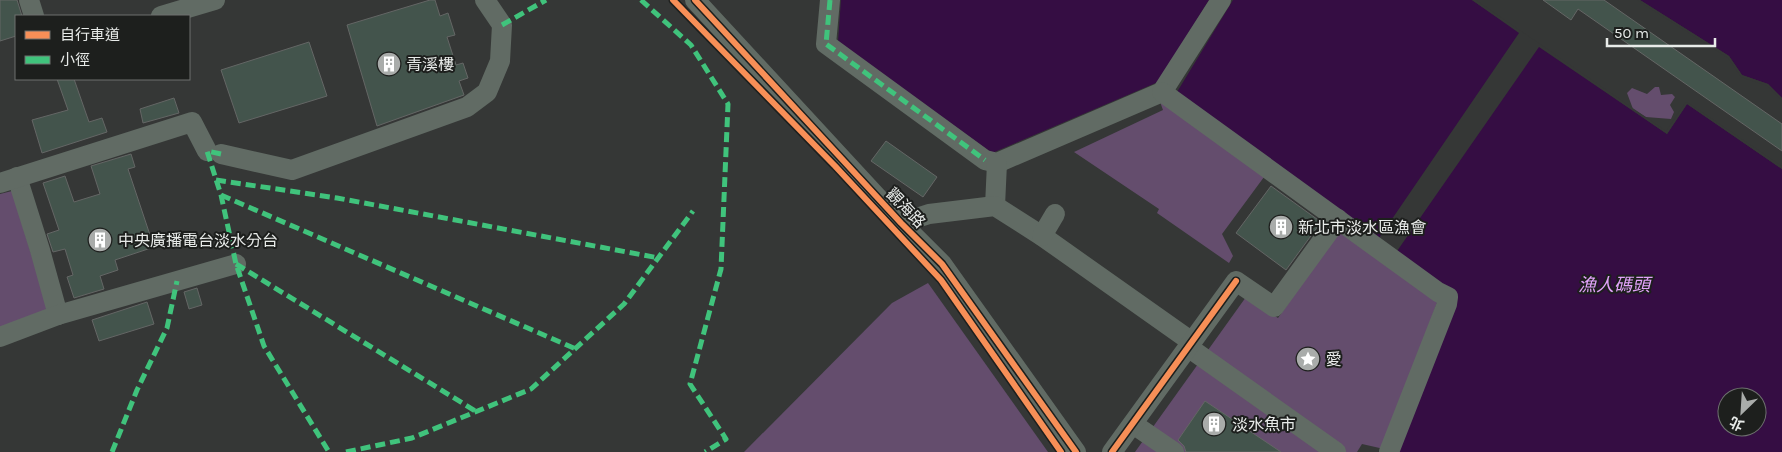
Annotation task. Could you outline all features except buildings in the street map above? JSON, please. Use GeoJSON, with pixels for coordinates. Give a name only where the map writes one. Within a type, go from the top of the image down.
{"type":"FeatureCollection","features":[{"type":"Feature","properties":{"kind":"street"},"geometry":{"type":"LineString","coordinates":[[30,0],[34,15]]}},
{"type":"Feature","properties":{"kind":"street"},"geometry":{"type":"LineString","coordinates":[[164,15],[215,0]]}},
{"type":"Feature","properties":{"kind":"street"},"geometry":{"type":"LineString","coordinates":[[58,315],[40,250],[9,180],[192,122],[214,152],[292,170],[467,107],[487,92],[500,61],[502,24],[485,0]]}},
{"type":"Feature","properties":{"kind":"street","name":"觀海路"},"geometry":{"type":"LineString","coordinates":[[695,0],[901,223],[942,264],[1076,452]]}},
{"type":"Feature","properties":{"kind":"street"},"geometry":{"type":"LineString","coordinates":[[830,0],[826,44],[991,161],[995,206]]}},
{"type":"Feature","properties":{"kind":"street"},"geometry":{"type":"LineString","coordinates":[[991,161],[1162,92],[1221,0]]}},
{"type":"Feature","properties":{"kind":"street"},"geometry":{"type":"LineString","coordinates":[[1162,92],[1438,292],[1448,297],[1447,304],[1389,452]]}},
{"type":"Feature","properties":{"kind":"street"},"geometry":{"type":"LineString","coordinates":[[901,223],[929,214],[995,206],[1042,236],[1336,452]]}},
{"type":"Feature","properties":{"kind":"street"},"geometry":{"type":"LineString","coordinates":[[1042,236],[1055,214]]}},
{"type":"Feature","properties":{"kind":"street"},"geometry":{"type":"LineString","coordinates":[[1112,452],[1236,281],[1274,307],[1338,219]]}},
{"type":"Feature","properties":{"kind":"street"},"geometry":{"type":"LineString","coordinates":[[0,337],[58,315],[236,264]]}},
{"type":"Feature","properties":{"kind":"street"},"geometry":{"type":"LineString","coordinates":[[1133,424],[1174,452]]}},
{"type":"Feature","properties":{"kind":"shaded area"},"geometry":{"type":"Polygon","coordinates":[[[1655,87],[1659,87],[1661,95],[1672,94],[1675,97],[1670,105],[1674,112],[1671,119],[1646,117],[1633,109],[1627,93],[1632,88],[1647,94],[1655,87]]]}},
{"type":"Feature","properties":{"kind":"shaded area"},"geometry":{"type":"Polygon","coordinates":[[[1159,99],[1264,177],[1222,234],[1233,256],[1229,263],[1157,213],[1159,209],[1074,152],[1163,110],[1159,99]]]}},
{"type":"Feature","properties":{"kind":"shaded area"},"geometry":{"type":"Polygon","coordinates":[[[12,191],[50,315],[0,330],[0,194],[12,191]]]}},
{"type":"Feature","properties":{"kind":"shaded area"},"geometry":{"type":"Polygon","coordinates":[[[1339,231],[1438,300],[1384,449],[1362,444],[1357,452],[1135,452],[1246,297],[1278,318],[1339,231]]]}},
{"type":"Feature","properties":{"kind":"shaded area"},"geometry":{"type":"Polygon","coordinates":[[[928,283],[1048,452],[744,452],[892,303],[928,283]]]}},
{"type":"Feature","properties":{"kind":"water"},"geometry":{"type":"Polygon","coordinates":[[[841,0],[1209,0],[1158,82],[992,153],[838,42],[841,0]]]}},
{"type":"Feature","properties":{"kind":"water","name":"漁人碼頭"},"geometry":{"type":"Polygon","coordinates":[[[1233,0],[1472,0],[1667,134],[1687,104],[1782,169],[1782,452],[1398,452],[1454,295],[1177,92],[1233,0]]]}},
{"type":"Feature","properties":{"kind":"water"},"geometry":{"type":"Polygon","coordinates":[[[1640,0],[1782,0],[1782,98],[1768,84],[1742,75],[1729,56],[1640,0]]]}},
{"type":"Feature","properties":{"kind":"pier"},"geometry":{"type":"Polygon","coordinates":[[[1472,0],[1476,0],[1666,131],[1687,102],[1782,166],[1782,169],[1687,104],[1667,134],[1539,47],[1395,254],[1377,241],[1519,33],[1472,0]]]}},
{"type":"Feature","properties":{"kind":"pier"},"geometry":{"type":"Polygon","coordinates":[[[1637,0],[1640,0],[1729,56],[1742,75],[1768,84],[1782,100],[1767,86],[1741,77],[1728,58],[1637,0]]]}},
{"type":"Feature","properties":{"kind":"marked path"},"geometry":{"type":"LineString","coordinates":[[502,25],[546,0]]}},
{"type":"Feature","properties":{"kind":"marked path"},"geometry":{"type":"LineString","coordinates":[[641,0],[691,45],[728,104],[721,269],[690,384],[726,439],[705,452]]}},
{"type":"Feature","properties":{"kind":"marked path"},"geometry":{"type":"LineString","coordinates":[[830,0],[826,44],[985,160]]}},
{"type":"Feature","properties":{"kind":"marked path"},"geometry":{"type":"LineString","coordinates":[[221,154],[207,151],[221,195],[236,264],[264,346],[329,452]]}},
{"type":"Feature","properties":{"kind":"marked path"},"geometry":{"type":"LineString","coordinates":[[216,180],[337,198],[659,258]]}},
{"type":"Feature","properties":{"kind":"marked path"},"geometry":{"type":"LineString","coordinates":[[221,195],[576,349]]}},
{"type":"Feature","properties":{"kind":"marked path"},"geometry":{"type":"LineString","coordinates":[[346,452],[412,438],[531,389],[624,304],[693,211]]}},
{"type":"Feature","properties":{"kind":"marked path"},"geometry":{"type":"LineString","coordinates":[[236,264],[477,412]]}},
{"type":"Feature","properties":{"kind":"marked path"},"geometry":{"type":"LineString","coordinates":[[112,452],[137,390],[167,328],[177,281]]}},
{"type":"Feature","properties":{"kind":"cycle path"},"geometry":{"type":"LineString","coordinates":[[673,0],[835,166],[941,280],[1061,452]]}},
{"type":"Feature","properties":{"kind":"cycle path"},"geometry":{"type":"LineString","coordinates":[[695,0],[901,223],[942,264],[1076,452]]}},
{"type":"Feature","properties":{"kind":"cycle path"},"geometry":{"type":"LineString","coordinates":[[1112,452],[1236,281]]}},
{"type":"Feature","properties":{"kind":"place","name":"青溪樓"},"geometry":{"type":"Point","coordinates":[389,64]}},
{"type":"Feature","properties":{"kind":"place","name":"新北市淡水區漁會"},"geometry":{"type":"Point","coordinates":[1281,227]}},
{"type":"Feature","properties":{"kind":"place","name":"中央廣播電台淡水分台"},"geometry":{"type":"Point","coordinates":[100,240]}},
{"type":"Feature","properties":{"kind":"place","name":"愛"},"geometry":{"type":"Point","coordinates":[1308,359]}},
{"type":"Feature","properties":{"kind":"place","name":"淡水魚市"},"geometry":{"type":"Point","coordinates":[1214,424]}}]}
